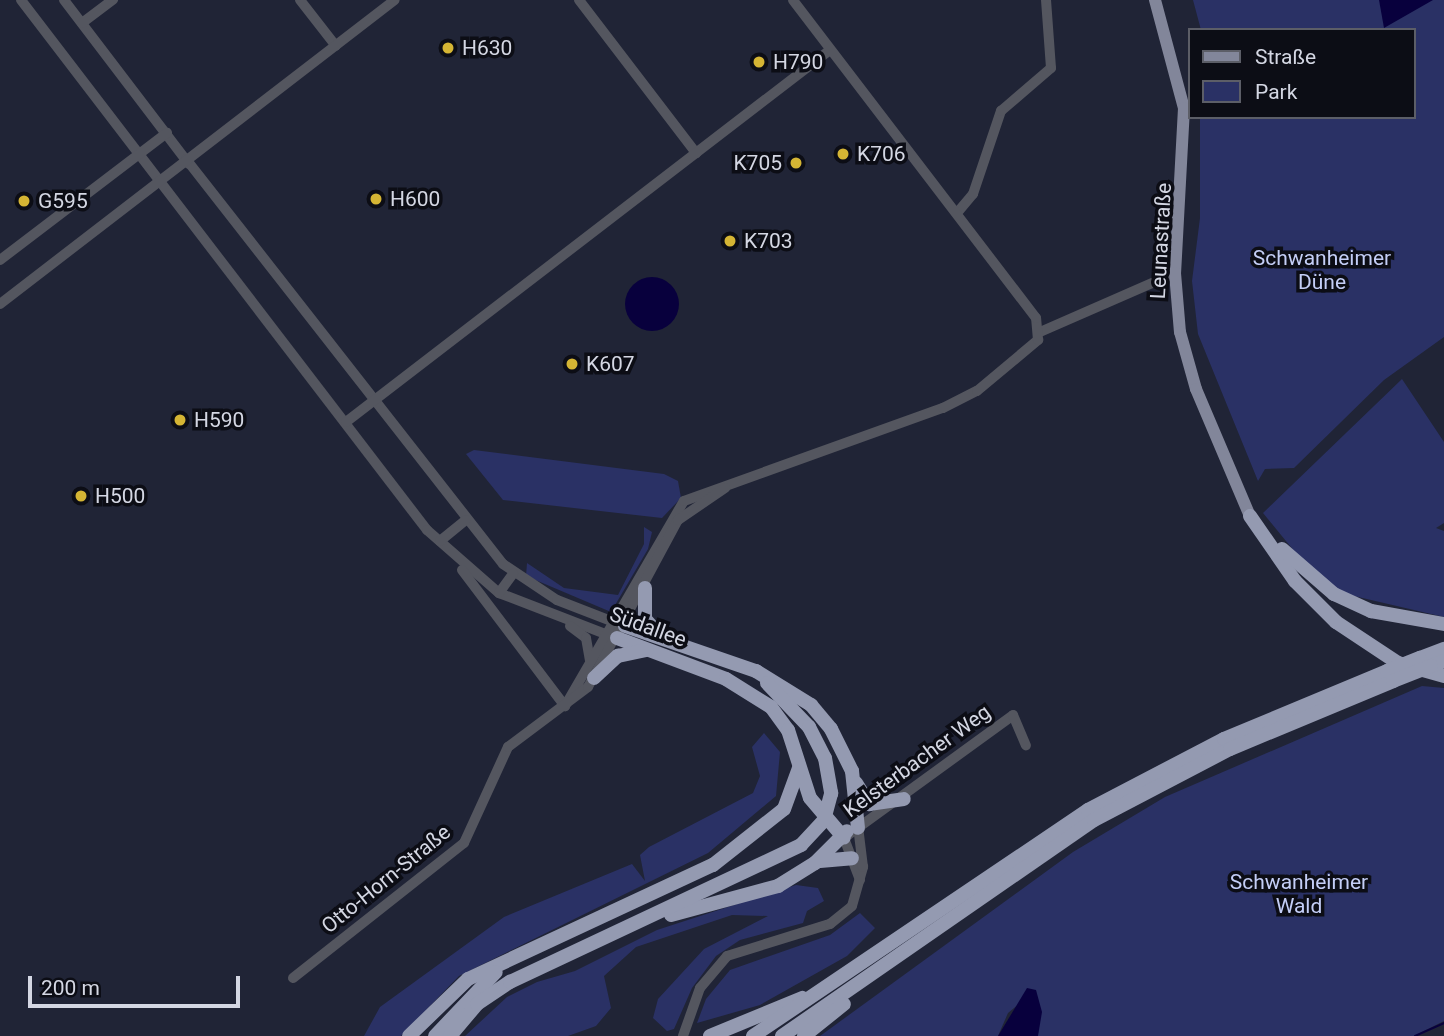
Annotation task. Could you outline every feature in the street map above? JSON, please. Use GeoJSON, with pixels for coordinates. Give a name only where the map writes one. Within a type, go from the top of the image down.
{"type":"FeatureCollection","features":[{"type":"Feature","properties":{"kind":"highway"},"geometry":{"type":"LineString","coordinates":[[1253,513],[1288,557],[1334,594],[1383,614],[1444,624]]}},
{"type":"Feature","properties":{"kind":"highway"},"geometry":{"type":"LineString","coordinates":[[1253,513],[1285,568],[1336,622],[1398,663],[1444,676]]}},
{"type":"Feature","properties":{"kind":"highway"},"geometry":{"type":"LineString","coordinates":[[645,588],[645,619],[662,638]]}},
{"type":"Feature","properties":{"kind":"highway","name":"Südallee"},"geometry":{"type":"LineString","coordinates":[[616,630],[662,638],[742,666],[786,687],[819,712],[869,804],[904,799]]}},
{"type":"Feature","properties":{"kind":"highway","name":"Südallee"},"geometry":{"type":"LineString","coordinates":[[616,630],[649,649],[760,698],[784,723],[799,768],[818,811]]}},
{"type":"Feature","properties":{"kind":"highway"},"geometry":{"type":"LineString","coordinates":[[592,672],[618,656],[649,649]]}},
{"type":"Feature","properties":{"kind":"highway"},"geometry":{"type":"LineString","coordinates":[[753,1036],[841,981],[995,868],[1088,810],[1224,739],[1431,662],[1444,649]]}},
{"type":"Feature","properties":{"kind":"highway"},"geometry":{"type":"LineString","coordinates":[[451,1035],[477,1004],[510,982],[801,845],[824,820],[831,793],[825,758],[809,727],[742,666]]}},
{"type":"Feature","properties":{"kind":"highway"},"geometry":{"type":"LineString","coordinates":[[782,1036],[922,937],[1129,801],[1274,729],[1390,676]]}},
{"type":"Feature","properties":{"kind":"highway"},"geometry":{"type":"LineString","coordinates":[[409,1036],[456,987],[713,864],[784,809],[799,768]]}},
{"type":"Feature","properties":{"kind":"highway"},"geometry":{"type":"LineString","coordinates":[[852,771],[858,828]]}},
{"type":"Feature","properties":{"kind":"highway"},"geometry":{"type":"LineString","coordinates":[[613,934],[778,886],[816,863],[844,838],[854,808]]}},
{"type":"Feature","properties":{"kind":"highway"},"geometry":{"type":"LineString","coordinates":[[818,811],[835,820],[854,808]]}},
{"type":"Feature","properties":{"kind":"highway"},"geometry":{"type":"LineString","coordinates":[[818,811],[844,838]]}},
{"type":"Feature","properties":{"kind":"highway"},"geometry":{"type":"LineString","coordinates":[[816,863],[852,858]]}},
{"type":"Feature","properties":{"kind":"highway"},"geometry":{"type":"LineString","coordinates":[[801,1036],[922,937]]}},
{"type":"Feature","properties":{"kind":"highway"},"geometry":{"type":"LineString","coordinates":[[435,1036],[463,1000],[514,959]]}},
{"type":"Feature","properties":{"kind":"highway"},"geometry":{"type":"LineString","coordinates":[[710,1036],[841,981]]}},
{"type":"Feature","properties":{"kind":"main road","name":"Leunastraße"},"geometry":{"type":"LineString","coordinates":[[1155,0],[1184,108],[1175,273],[1176,299],[1186,360],[1233,477],[1253,513]]}},
{"type":"Feature","properties":{"kind":"street","name":"Südallee"},"geometry":{"type":"LineString","coordinates":[[21,0],[451,554],[565,706]]}},
{"type":"Feature","properties":{"kind":"street","name":"Südallee"},"geometry":{"type":"LineString","coordinates":[[64,0],[429,474],[513,574],[616,630]]}},
{"type":"Feature","properties":{"kind":"street"},"geometry":{"type":"LineString","coordinates":[[82,23],[113,0]]}},
{"type":"Feature","properties":{"kind":"street"},"geometry":{"type":"LineString","coordinates":[[300,0],[336,46]]}},
{"type":"Feature","properties":{"kind":"street"},"geometry":{"type":"LineString","coordinates":[[0,304],[160,178],[395,0]]}},
{"type":"Feature","properties":{"kind":"street"},"geometry":{"type":"LineString","coordinates":[[579,0],[696,153]]}},
{"type":"Feature","properties":{"kind":"street"},"geometry":{"type":"LineString","coordinates":[[793,0],[957,214],[1040,332]]}},
{"type":"Feature","properties":{"kind":"street"},"geometry":{"type":"LineString","coordinates":[[957,214],[973,194],[1001,111],[1051,68],[1046,0]]}},
{"type":"Feature","properties":{"kind":"street"},"geometry":{"type":"LineString","coordinates":[[346,422],[830,50]]}},
{"type":"Feature","properties":{"kind":"street"},"geometry":{"type":"LineString","coordinates":[[0,260],[167,133]]}},
{"type":"Feature","properties":{"kind":"street"},"geometry":{"type":"LineString","coordinates":[[148,190],[168,191]]}},
{"type":"Feature","properties":{"kind":"street"},"geometry":{"type":"LineString","coordinates":[[616,630],[674,512],[701,490],[854,444],[961,400],[1030,349],[1040,332],[1151,289],[1175,273]]}},
{"type":"Feature","properties":{"kind":"street"},"geometry":{"type":"LineString","coordinates":[[1151,289],[1176,299]]}},
{"type":"Feature","properties":{"kind":"street"},"geometry":{"type":"LineString","coordinates":[[616,630],[645,588],[684,513],[754,475]]}},
{"type":"Feature","properties":{"kind":"street"},"geometry":{"type":"LineString","coordinates":[[440,541],[466,520]]}},
{"type":"Feature","properties":{"kind":"street","name":"Südallee"},"geometry":{"type":"LineString","coordinates":[[451,554],[499,593],[552,614],[616,630]]}},
{"type":"Feature","properties":{"kind":"street"},"geometry":{"type":"LineString","coordinates":[[499,593],[513,574]]}},
{"type":"Feature","properties":{"kind":"street"},"geometry":{"type":"LineString","coordinates":[[557,600],[552,614],[586,638],[592,672]]}},
{"type":"Feature","properties":{"kind":"street","name":"Otto-Horn-Straße"},"geometry":{"type":"LineString","coordinates":[[293,978],[464,843],[508,747],[565,706],[592,672],[616,630]]}},
{"type":"Feature","properties":{"kind":"street","name":"Kelsterbacher Weg"},"geometry":{"type":"LineString","coordinates":[[844,838],[904,799],[1013,715],[1026,745]]}},
{"type":"Feature","properties":{"kind":"street"},"geometry":{"type":"LineString","coordinates":[[683,1036],[706,979],[727,956],[836,921],[852,906],[860,884],[858,828]]}},
{"type":"Feature","properties":{"kind":"street"},"geometry":{"type":"LineString","coordinates":[[844,838],[860,884]]}},
{"type":"Feature","properties":{"kind":"green space","name":"Schwanheimer Düne"},"geometry":{"type":"Polygon","coordinates":[[[1193,0],[1444,0],[1444,337],[1384,380],[1294,468],[1265,469],[1258,481],[1198,334],[1192,281],[1200,218],[1200,119],[1416,119],[1416,28],[1200,28],[1193,0]]]}},
{"type":"Feature","properties":{"kind":"green space"},"geometry":{"type":"Polygon","coordinates":[[[1402,379],[1444,442],[1444,523],[1436,528],[1444,531],[1444,617],[1341,593],[1308,568],[1263,513],[1402,379]]]}},
{"type":"Feature","properties":{"kind":"green space"},"geometry":{"type":"Polygon","coordinates":[[[474,450],[664,474],[678,481],[681,498],[662,518],[503,500],[466,454],[474,450]]]}},
{"type":"Feature","properties":{"kind":"green space"},"geometry":{"type":"Polygon","coordinates":[[[644,527],[652,532],[648,549],[611,612],[526,576],[527,563],[564,588],[618,595],[644,544],[644,527]]]}},
{"type":"Feature","properties":{"kind":"green space","name":"Schwanheimer Wald"},"geometry":{"type":"Polygon","coordinates":[[[1422,686],[1444,688],[1444,1021],[1414,1036],[1038,1036],[1036,990],[1008,1013],[998,1036],[820,1036],[1073,852],[1165,797],[1422,686]]]}},
{"type":"Feature","properties":{"kind":"green space"},"geometry":{"type":"Polygon","coordinates":[[[764,733],[780,752],[776,796],[708,853],[459,976],[401,1036],[364,1036],[380,1007],[504,917],[632,864],[645,881],[640,855],[649,847],[753,793],[760,776],[752,747],[764,733]]]}},
{"type":"Feature","properties":{"kind":"green space"},"geometry":{"type":"Polygon","coordinates":[[[796,885],[818,888],[824,901],[807,911],[803,923],[740,940],[716,956],[692,988],[674,1029],[667,1031],[653,1018],[658,999],[704,949],[768,916],[732,915],[636,947],[604,976],[611,1008],[596,1026],[568,1036],[465,1036],[507,997],[537,982],[575,971],[657,930],[796,885]]]}},
{"type":"Feature","properties":{"kind":"green space"},"geometry":{"type":"Polygon","coordinates":[[[860,913],[875,928],[847,956],[760,1005],[697,1023],[706,999],[730,970],[830,935],[860,913]]]}},
{"type":"Feature","properties":{"kind":"shaded area"},"geometry":{"type":"Polygon","coordinates":[[[1379,0],[1433,0],[1384,28],[1379,0]]]}},
{"type":"Feature","properties":{"kind":"shaded area"},"geometry":{"type":"Polygon","coordinates":[[[652,277],[671,285],[679,304],[671,323],[652,331],[633,323],[625,304],[633,285],[652,277]]]}},
{"type":"Feature","properties":{"kind":"shaded area"},"geometry":{"type":"Polygon","coordinates":[[[1027,988],[1036,990],[1042,1012],[1038,1036],[998,1036],[1027,988]]]}},
{"type":"Feature","properties":{"kind":"waterway"},"geometry":{"type":"LineString","coordinates":[[1415,1036],[1444,1023]]}},
{"type":"Feature","properties":{"kind":"place","name":"H630"},"geometry":{"type":"Point","coordinates":[448,48]}},
{"type":"Feature","properties":{"kind":"place","name":"H790"},"geometry":{"type":"Point","coordinates":[759,62]}},
{"type":"Feature","properties":{"kind":"place","name":"K706"},"geometry":{"type":"Point","coordinates":[843,154]}},
{"type":"Feature","properties":{"kind":"place","name":"K705"},"geometry":{"type":"Point","coordinates":[796,163]}},
{"type":"Feature","properties":{"kind":"place","name":"H600"},"geometry":{"type":"Point","coordinates":[376,199]}},
{"type":"Feature","properties":{"kind":"place","name":"G595"},"geometry":{"type":"Point","coordinates":[24,201]}},
{"type":"Feature","properties":{"kind":"place","name":"K703"},"geometry":{"type":"Point","coordinates":[730,241]}},
{"type":"Feature","properties":{"kind":"place","name":"K607"},"geometry":{"type":"Point","coordinates":[572,364]}},
{"type":"Feature","properties":{"kind":"place","name":"H590"},"geometry":{"type":"Point","coordinates":[180,420]}},
{"type":"Feature","properties":{"kind":"place","name":"H500"},"geometry":{"type":"Point","coordinates":[81,496]}}]}
